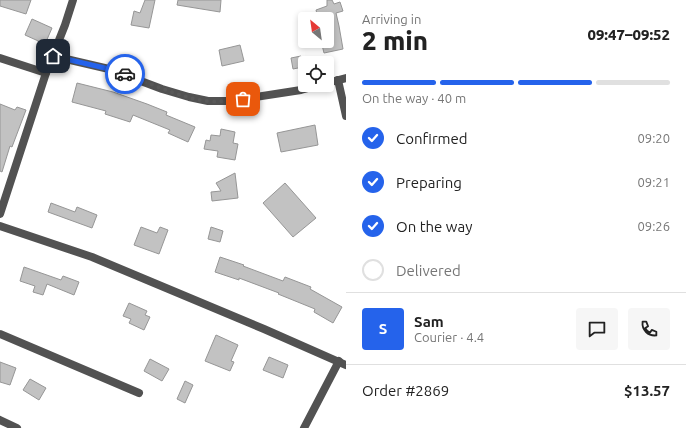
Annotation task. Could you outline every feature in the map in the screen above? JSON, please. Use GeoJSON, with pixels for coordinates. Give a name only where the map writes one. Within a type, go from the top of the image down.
{"type":"FeatureCollection","features":[{"type":"Feature","properties":{"kind":"street"},"geometry":{"type":"LineString","coordinates":[[0,214],[46,73],[73,0]]}},
{"type":"Feature","properties":{"kind":"street"},"geometry":{"type":"LineString","coordinates":[[53,56],[109,69],[169,91],[208,101],[230,101],[298,90]]}},
{"type":"Feature","properties":{"kind":"street"},"geometry":{"type":"LineString","coordinates":[[0,58],[46,73]]}},
{"type":"Feature","properties":{"kind":"street"},"geometry":{"type":"LineString","coordinates":[[342,79],[346,116]]}},
{"type":"Feature","properties":{"kind":"street"},"geometry":{"type":"LineString","coordinates":[[0,226],[92,257],[343,363],[304,428]]}},
{"type":"Feature","properties":{"kind":"street"},"geometry":{"type":"LineString","coordinates":[[0,334],[139,394]]}},
{"type":"Feature","properties":{"kind":"street"},"geometry":{"type":"LineString","coordinates":[[0,420],[17,428]]}},
{"type":"Feature","properties":{"kind":"building"},"geometry":{"type":"Polygon","coordinates":[[[0,0],[31,0],[26,14],[0,6],[0,0]]]}},
{"type":"Feature","properties":{"kind":"building"},"geometry":{"type":"Polygon","coordinates":[[[145,0],[155,0],[149,28],[131,25],[134,11],[140,13],[145,0]]]}},
{"type":"Feature","properties":{"kind":"building"},"geometry":{"type":"Polygon","coordinates":[[[178,0],[221,0],[220,12],[177,5],[178,0]]]}},
{"type":"Feature","properties":{"kind":"building"},"geometry":{"type":"Polygon","coordinates":[[[327,0],[332,0],[334,4],[340,2],[343,11],[336,13],[343,49],[324,53],[323,48],[334,48],[334,12],[316,12],[316,10],[327,6],[327,0]]]}},
{"type":"Feature","properties":{"kind":"building"},"geometry":{"type":"Polygon","coordinates":[[[32,19],[52,28],[45,44],[25,35],[32,19]]]}},
{"type":"Feature","properties":{"kind":"building"},"geometry":{"type":"Polygon","coordinates":[[[240,45],[244,61],[222,66],[219,50],[240,45]]]}},
{"type":"Feature","properties":{"kind":"building"},"geometry":{"type":"Polygon","coordinates":[[[298,57],[298,68],[293,69],[291,58],[298,57]]]}},
{"type":"Feature","properties":{"kind":"building"},"geometry":{"type":"Polygon","coordinates":[[[77,83],[113,92],[147,104],[167,112],[166,115],[195,127],[188,142],[168,133],[170,130],[133,115],[130,122],[105,114],[106,111],[72,102],[77,83]]]}},
{"type":"Feature","properties":{"kind":"building"},"geometry":{"type":"Polygon","coordinates":[[[0,104],[15,110],[17,107],[26,110],[12,147],[10,146],[2,172],[0,171],[0,104]]]}},
{"type":"Feature","properties":{"kind":"building"},"geometry":{"type":"Polygon","coordinates":[[[315,125],[318,145],[281,152],[277,133],[315,125]]]}},
{"type":"Feature","properties":{"kind":"building"},"geometry":{"type":"Polygon","coordinates":[[[221,129],[235,132],[233,143],[238,144],[235,160],[217,157],[218,151],[204,149],[206,140],[210,141],[211,135],[220,136],[221,129]]]}},
{"type":"Feature","properties":{"kind":"building"},"geometry":{"type":"Polygon","coordinates":[[[235,173],[238,198],[212,201],[211,192],[221,191],[216,183],[235,173]]]}},
{"type":"Feature","properties":{"kind":"building"},"geometry":{"type":"Polygon","coordinates":[[[285,183],[316,218],[293,237],[263,203],[285,183]]]}},
{"type":"Feature","properties":{"kind":"building"},"geometry":{"type":"Polygon","coordinates":[[[51,203],[75,212],[77,207],[97,215],[92,228],[48,212],[51,203]]]}},
{"type":"Feature","properties":{"kind":"building"},"geometry":{"type":"Polygon","coordinates":[[[141,227],[157,233],[160,227],[168,230],[159,254],[134,245],[141,227]]]}},
{"type":"Feature","properties":{"kind":"building"},"geometry":{"type":"Polygon","coordinates":[[[211,227],[223,231],[220,242],[208,239],[211,227]]]}},
{"type":"Feature","properties":{"kind":"building"},"geometry":{"type":"Polygon","coordinates":[[[220,257],[283,281],[285,277],[311,287],[310,289],[342,307],[333,323],[314,312],[315,309],[278,294],[279,293],[239,278],[239,280],[215,272],[220,257]]]}},
{"type":"Feature","properties":{"kind":"building"},"geometry":{"type":"Polygon","coordinates":[[[24,267],[61,280],[63,276],[79,282],[74,295],[47,284],[43,295],[33,292],[35,286],[20,281],[24,267]]]}},
{"type":"Feature","properties":{"kind":"building"},"geometry":{"type":"Polygon","coordinates":[[[129,303],[147,311],[145,315],[150,317],[144,330],[129,323],[131,319],[123,316],[129,303]]]}},
{"type":"Feature","properties":{"kind":"building"},"geometry":{"type":"Polygon","coordinates":[[[216,335],[238,345],[231,361],[234,362],[230,371],[205,361],[216,335]]]}},
{"type":"Feature","properties":{"kind":"building"},"geometry":{"type":"Polygon","coordinates":[[[269,357],[288,365],[283,378],[263,370],[269,357]]]}},
{"type":"Feature","properties":{"kind":"building"},"geometry":{"type":"Polygon","coordinates":[[[150,359],[169,369],[162,381],[144,371],[150,359]]]}},
{"type":"Feature","properties":{"kind":"building"},"geometry":{"type":"Polygon","coordinates":[[[0,362],[16,368],[10,385],[0,382],[0,362]]]}},
{"type":"Feature","properties":{"kind":"building"},"geometry":{"type":"Polygon","coordinates":[[[30,379],[46,388],[39,400],[23,390],[30,379]]]}},
{"type":"Feature","properties":{"kind":"building"},"geometry":{"type":"Polygon","coordinates":[[[185,381],[193,385],[185,403],[177,399],[185,381]]]}},
{"type":"Feature","properties":{"kind":"way so far"},"geometry":{"type":"LineString","coordinates":[[125,74],[162,89],[189,97],[208,101],[230,101],[243,99]]}},
{"type":"Feature","properties":{"kind":"route"},"geometry":{"type":"LineString","coordinates":[[53,56],[125,74]]}}]}
